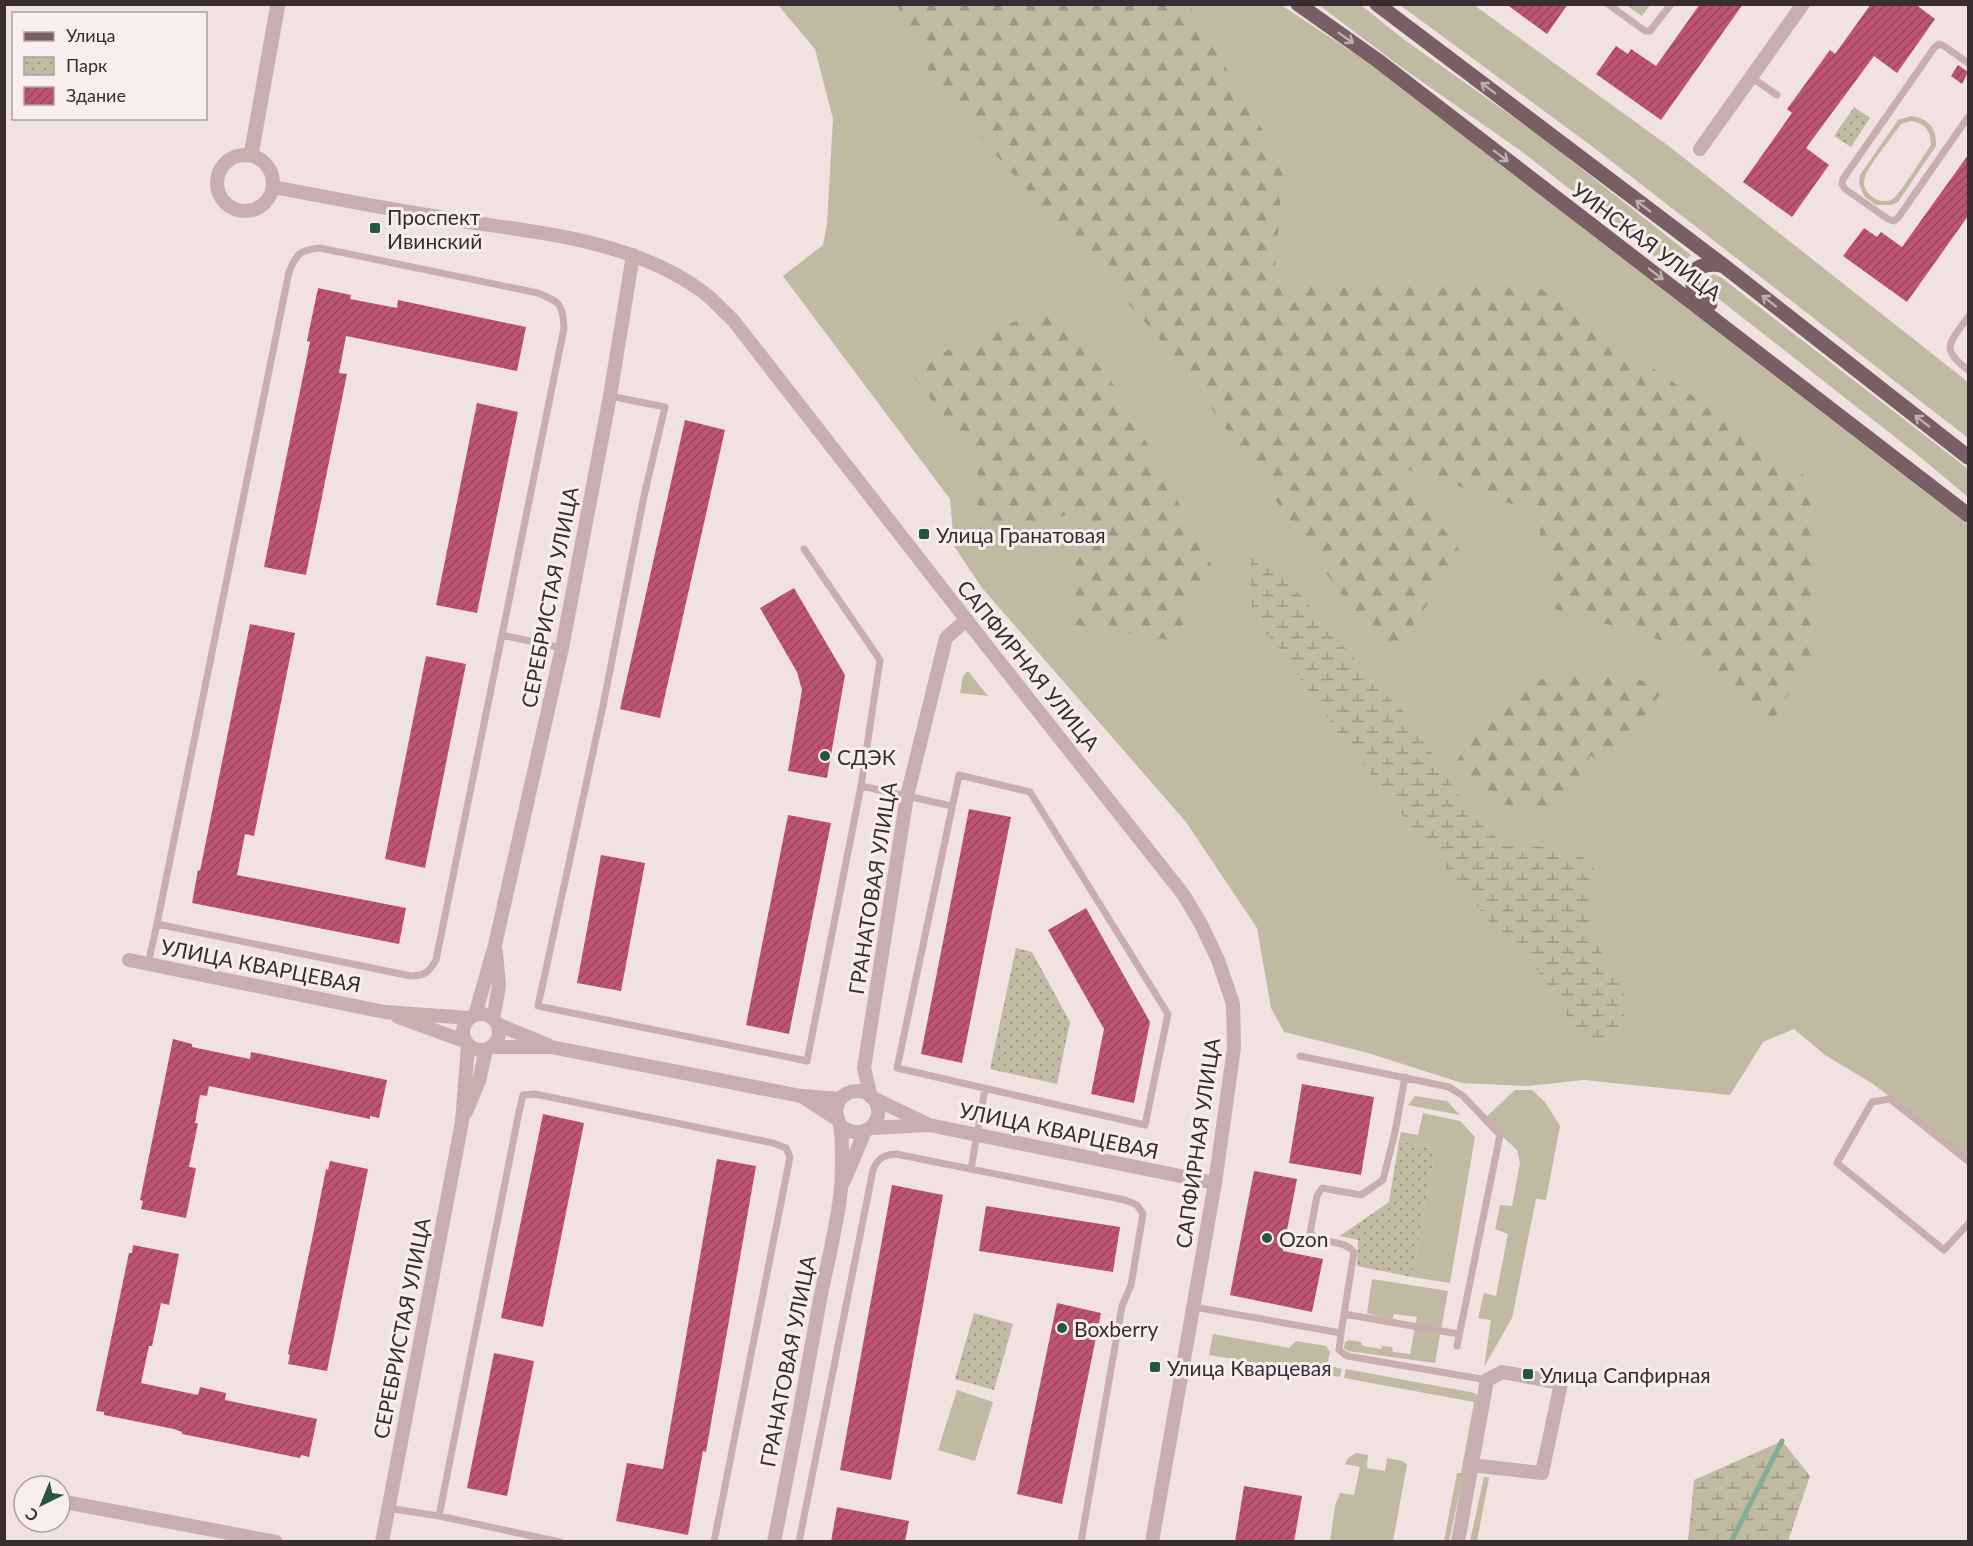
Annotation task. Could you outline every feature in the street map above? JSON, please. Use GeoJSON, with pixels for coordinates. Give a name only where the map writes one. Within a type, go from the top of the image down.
{"type":"FeatureCollection","features":[{"type":"Feature","properties":{"kind":"main road","name":"УИНСКАЯ УЛИЦА"},"geometry":{"type":"LineString","coordinates":[[1298,4],[1377,60],[1963,511]]}},
{"type":"Feature","properties":{"kind":"main road","name":"УИНСКАЯ УЛИЦА"},"geometry":{"type":"LineString","coordinates":[[1377,4],[1724,266],[1968,457]]}},
{"type":"Feature","properties":{"kind":"main road"},"geometry":{"type":"LineString","coordinates":[[1724,266],[1708,264],[1696,270],[1692,281],[1702,297],[1902,453],[1930,477],[1963,511]]}},
{"type":"Feature","properties":{"kind":"street"},"geometry":{"type":"LineString","coordinates":[[251,155],[278,4]]}},
{"type":"Feature","properties":{"kind":"street"},"geometry":{"type":"LineString","coordinates":[[1700,149],[1803,4]]}},
{"type":"Feature","properties":{"kind":"street"},"geometry":{"type":"LineString","coordinates":[[251,155],[259,158],[270,171],[273,187],[265,203],[249,211],[231,208],[224,202],[217,186],[220,169],[233,157],[251,155]]}},
{"type":"Feature","properties":{"kind":"street","name":"САПФИРНАЯ УЛИЦА"},"geometry":{"type":"LineString","coordinates":[[273,187],[371,206],[567,238],[633,255],[703,292],[733,320],[1183,894],[1201,924],[1218,960],[1233,1004],[1234,1048],[1215,1183],[1152,1542]]}},
{"type":"Feature","properties":{"kind":"street","name":"СЕРЕБРИСТАЯ УЛИЦА"},"geometry":{"type":"LineString","coordinates":[[495,945],[562,648],[610,396],[633,255]]}},
{"type":"Feature","properties":{"kind":"street","name":"ГРАНАТОВАЯ УЛИЦА"},"geometry":{"type":"LineString","coordinates":[[871,1097],[864,1068],[907,796],[946,638],[966,620]]}},
{"type":"Feature","properties":{"kind":"street"},"geometry":{"type":"LineString","coordinates":[[462,1122],[466,1044],[462,1029],[472,1016],[495,945]]}},
{"type":"Feature","properties":{"kind":"street"},"geometry":{"type":"LineString","coordinates":[[462,1122],[489,1049],[499,1036],[495,1021],[499,987],[495,945]]}},
{"type":"Feature","properties":{"kind":"street","name":"УЛИЦА КВАРЦЕВАЯ"},"geometry":{"type":"LineString","coordinates":[[129,960],[385,1012]]}},
{"type":"Feature","properties":{"kind":"street"},"geometry":{"type":"LineString","coordinates":[[385,1012],[488,1015],[495,1021],[552,1047]]}},
{"type":"Feature","properties":{"kind":"street"},"geometry":{"type":"LineString","coordinates":[[385,1012],[466,1044],[474,1050],[552,1047],[801,1096],[843,1096],[859,1091],[929,1125]]}},
{"type":"Feature","properties":{"kind":"street","name":"ГРАНАТОВАЯ УЛИЦА"},"geometry":{"type":"LineString","coordinates":[[843,1096],[864,1068]]}},
{"type":"Feature","properties":{"kind":"street"},"geometry":{"type":"LineString","coordinates":[[801,1096],[852,1132],[929,1125]]}},
{"type":"Feature","properties":{"kind":"street"},"geometry":{"type":"LineString","coordinates":[[838,1122],[836,1112],[843,1096]]}},
{"type":"Feature","properties":{"kind":"street"},"geometry":{"type":"LineString","coordinates":[[868,1129],[878,1116],[878,1109],[871,1097]]}},
{"type":"Feature","properties":{"kind":"street","name":"СЕРЕБРИСТАЯ УЛИЦА"},"geometry":{"type":"LineString","coordinates":[[382,1542],[462,1122]]}},
{"type":"Feature","properties":{"kind":"street","name":"ГРАНАТОВАЯ УЛИЦА"},"geometry":{"type":"LineString","coordinates":[[774,1542],[841,1188],[838,1122]]}},
{"type":"Feature","properties":{"kind":"street","name":"УЛИЦА КВАРЦЕВАЯ"},"geometry":{"type":"LineString","coordinates":[[929,1125],[1215,1183]]}},
{"type":"Feature","properties":{"kind":"street","name":"ГРАНАТОВАЯ УЛИЦА"},"geometry":{"type":"LineString","coordinates":[[841,1188],[868,1129]]}},
{"type":"Feature","properties":{"kind":"street"},"geometry":{"type":"LineString","coordinates":[[1458,1542],[1487,1380],[1502,1372],[1561,1383],[1542,1473],[1472,1465]]}},
{"type":"Feature","properties":{"kind":"street"},"geometry":{"type":"LineString","coordinates":[[72,1503],[276,1542]]}},
{"type":"Feature","properties":{"kind":"lane"},"geometry":{"type":"LineString","coordinates":[[1608,4],[1645,31],[1650,31],[1671,4]]}},
{"type":"Feature","properties":{"kind":"lane"},"geometry":{"type":"LineString","coordinates":[[1968,63],[1944,46],[1939,44],[1934,48],[1843,179],[1842,184],[1845,189],[1894,221],[1968,117]]}},
{"type":"Feature","properties":{"kind":"lane"},"geometry":{"type":"LineString","coordinates":[[1751,77],[1777,95]]}},
{"type":"Feature","properties":{"kind":"lane"},"geometry":{"type":"LineString","coordinates":[[148,964],[289,272],[294,258],[306,249],[320,248],[538,293],[554,299],[564,311],[564,328],[436,960],[430,970],[422,976],[411,976],[157,924]]}},
{"type":"Feature","properties":{"kind":"lane"},"geometry":{"type":"LineString","coordinates":[[1968,317],[1950,343],[1950,348],[1955,360],[1968,370]]}},
{"type":"Feature","properties":{"kind":"lane"},"geometry":{"type":"LineString","coordinates":[[610,396],[665,407],[644,496],[603,706],[538,1006],[807,1061],[861,786],[879,660],[804,549]]}},
{"type":"Feature","properties":{"kind":"lane"},"geometry":{"type":"LineString","coordinates":[[502,635],[562,648]]}},
{"type":"Feature","properties":{"kind":"lane"},"geometry":{"type":"LineString","coordinates":[[959,775],[1030,792],[1168,1014],[1145,1125],[985,1089],[897,1068],[959,775]]}},
{"type":"Feature","properties":{"kind":"lane"},"geometry":{"type":"LineString","coordinates":[[861,786],[952,806]]}},
{"type":"Feature","properties":{"kind":"lane"},"geometry":{"type":"LineString","coordinates":[[1300,1056],[1441,1084],[1455,1090],[1500,1135],[1457,1346]]}},
{"type":"Feature","properties":{"kind":"lane"},"geometry":{"type":"LineString","coordinates":[[1404,1077],[1395,1132],[1383,1180],[1361,1195],[1322,1188],[1317,1196],[1310,1233],[1318,1239],[1350,1247],[1354,1252],[1339,1350],[1347,1356],[1487,1380]]}},
{"type":"Feature","properties":{"kind":"lane"},"geometry":{"type":"LineString","coordinates":[[971,1169],[985,1089]]}},
{"type":"Feature","properties":{"kind":"lane"},"geometry":{"type":"LineString","coordinates":[[439,1516],[519,1112],[523,1095],[535,1094],[773,1143],[786,1148],[790,1157],[714,1542]]}},
{"type":"Feature","properties":{"kind":"lane"},"geometry":{"type":"LineString","coordinates":[[1968,1161],[1890,1099],[1872,1102],[1838,1163],[1944,1250],[1968,1224]]}},
{"type":"Feature","properties":{"kind":"lane"},"geometry":{"type":"LineString","coordinates":[[799,1542],[871,1181],[877,1161],[885,1155],[971,1169],[1125,1200],[1137,1205],[1143,1214],[1131,1286],[1122,1306],[1081,1542]]}},
{"type":"Feature","properties":{"kind":"lane"},"geometry":{"type":"LineString","coordinates":[[1194,1307],[1341,1334]]}},
{"type":"Feature","properties":{"kind":"lane"},"geometry":{"type":"LineString","coordinates":[[1344,1314],[1459,1334]]}},
{"type":"Feature","properties":{"kind":"lane"},"geometry":{"type":"LineString","coordinates":[[387,1508],[439,1516],[560,1542]]}},
{"type":"Feature","properties":{"kind":"green space"},"geometry":{"type":"Polygon","coordinates":[[[778,5],[1281,5],[1366,61],[1968,525],[1968,1157],[1873,1084],[1825,1055],[1794,1029],[1763,1042],[1730,1095],[1584,1080],[1528,1086],[1462,1083],[1368,1053],[1284,1032],[1271,1008],[1257,928],[1186,822],[982,588],[954,546],[950,499],[783,276],[823,245],[827,224],[833,119],[815,49],[778,5]]]}},
{"type":"Feature","properties":{"kind":"green space"},"geometry":{"type":"Polygon","coordinates":[[[897,5],[1185,5],[1192,9],[1283,165],[1274,285],[1533,283],[1818,485],[1818,647],[1766,731],[1681,646],[1555,609],[1536,512],[1358,453],[1411,487],[1461,552],[1389,663],[1176,357],[939,91],[897,5]]]}},
{"type":"Feature","properties":{"kind":"green space"},"geometry":{"type":"Polygon","coordinates":[[[1319,5],[1361,5],[1402,38],[1540,136],[1691,255],[1684,261],[1679,275],[1521,151],[1401,67],[1319,5]]]}},
{"type":"Feature","properties":{"kind":"green space"},"geometry":{"type":"Polygon","coordinates":[[[1400,5],[1474,5],[1670,147],[1968,382],[1968,438],[1597,150],[1400,5]]]}},
{"type":"Feature","properties":{"kind":"green space"},"geometry":{"type":"Polygon","coordinates":[[[1626,5],[1650,5],[1642,16],[1626,5]]]}},
{"type":"Feature","properties":{"kind":"green space"},"geometry":{"type":"Polygon","coordinates":[[[1854,107],[1870,118],[1851,147],[1834,136],[1854,107]]]}},
{"type":"Feature","properties":{"kind":"green space"},"geometry":{"type":"Polygon","coordinates":[[[1911,116],[1923,119],[1931,125],[1935,134],[1936,146],[1898,202],[1891,205],[1876,205],[1864,196],[1859,183],[1860,175],[1898,120],[1911,116]],[[1911,121],[1901,124],[1867,172],[1865,188],[1878,200],[1889,201],[1898,194],[1931,145],[1926,128],[1911,121]]]}},
{"type":"Feature","properties":{"kind":"green space"},"geometry":{"type":"Polygon","coordinates":[[[1714,274],[1968,469],[1968,497],[1710,292],[1706,282],[1708,277],[1714,274]]]}},
{"type":"Feature","properties":{"kind":"green space"},"geometry":{"type":"Polygon","coordinates":[[[1051,306],[1120,393],[1212,566],[1175,641],[1070,624],[1080,510],[977,546],[978,460],[907,368],[1051,306]]]}},
{"type":"Feature","properties":{"kind":"green space"},"geometry":{"type":"Polygon","coordinates":[[[1250,544],[1303,598],[1379,688],[1408,716],[1468,810],[1504,846],[1561,847],[1595,863],[1589,930],[1625,995],[1624,1033],[1599,1045],[1569,1019],[1538,971],[1502,937],[1337,731],[1278,647],[1252,617],[1250,544]]]}},
{"type":"Feature","properties":{"kind":"green space"},"geometry":{"type":"Polygon","coordinates":[[[1610,669],[1664,689],[1634,730],[1617,765],[1590,756],[1564,807],[1489,804],[1468,787],[1456,763],[1474,731],[1513,688],[1553,676],[1610,669]]]}},
{"type":"Feature","properties":{"kind":"green space"},"geometry":{"type":"Polygon","coordinates":[[[968,671],[988,696],[960,693],[963,676],[968,671]]]}},
{"type":"Feature","properties":{"kind":"green space"},"geometry":{"type":"Polygon","coordinates":[[[1016,948],[1032,952],[1070,1022],[1057,1084],[990,1069],[1016,948]]]}},
{"type":"Feature","properties":{"kind":"green space"},"geometry":{"type":"Polygon","coordinates":[[[1515,1090],[1532,1090],[1545,1102],[1560,1126],[1546,1200],[1536,1199],[1512,1318],[1484,1367],[1491,1320],[1478,1318],[1484,1293],[1496,1296],[1508,1234],[1495,1229],[1500,1205],[1512,1206],[1520,1163],[1517,1150],[1484,1119],[1515,1090]]]}},
{"type":"Feature","properties":{"kind":"green space"},"geometry":{"type":"Polygon","coordinates":[[[1415,1096],[1447,1101],[1460,1115],[1408,1105],[1415,1096]]]}},
{"type":"Feature","properties":{"kind":"green space"},"geometry":{"type":"Polygon","coordinates":[[[1423,1113],[1460,1121],[1475,1137],[1450,1283],[1412,1277],[1435,1149],[1399,1141],[1401,1132],[1418,1135],[1423,1113]]]}},
{"type":"Feature","properties":{"kind":"green space"},"geometry":{"type":"Polygon","coordinates":[[[1399,1141],[1435,1149],[1412,1277],[1357,1266],[1358,1240],[1340,1236],[1389,1202],[1399,1141]]]}},
{"type":"Feature","properties":{"kind":"green space"},"geometry":{"type":"Polygon","coordinates":[[[1372,1279],[1448,1291],[1435,1363],[1348,1351],[1344,1348],[1345,1342],[1349,1340],[1361,1342],[1363,1346],[1381,1349],[1382,1346],[1392,1347],[1393,1352],[1410,1354],[1417,1317],[1394,1314],[1392,1320],[1367,1313],[1372,1279]]]}},
{"type":"Feature","properties":{"kind":"green space"},"geometry":{"type":"Polygon","coordinates":[[[974,1313],[1013,1324],[994,1390],[955,1379],[974,1313]]]}},
{"type":"Feature","properties":{"kind":"green space"},"geometry":{"type":"Polygon","coordinates":[[[1213,1334],[1289,1348],[1296,1341],[1326,1346],[1330,1352],[1327,1365],[1342,1369],[1340,1377],[1209,1355],[1213,1334]]]}},
{"type":"Feature","properties":{"kind":"green space"},"geometry":{"type":"Polygon","coordinates":[[[1346,1369],[1475,1393],[1478,1396],[1449,1541],[1444,1541],[1457,1473],[1461,1473],[1474,1402],[1344,1378],[1346,1369]]]}},
{"type":"Feature","properties":{"kind":"green space"},"geometry":{"type":"Polygon","coordinates":[[[957,1390],[993,1402],[975,1461],[938,1450],[957,1390]]]}},
{"type":"Feature","properties":{"kind":"green space"},"geometry":{"type":"Polygon","coordinates":[[[1782,1441],[1810,1476],[1788,1541],[1688,1541],[1694,1480],[1782,1441]]]}},
{"type":"Feature","properties":{"kind":"green space"},"geometry":{"type":"Polygon","coordinates":[[[1356,1453],[1368,1455],[1367,1468],[1385,1471],[1387,1458],[1403,1461],[1407,1465],[1393,1541],[1330,1541],[1335,1506],[1340,1493],[1354,1495],[1360,1467],[1345,1464],[1348,1458],[1356,1453]]]}},
{"type":"Feature","properties":{"kind":"green space"},"geometry":{"type":"Polygon","coordinates":[[[1484,1477],[1489,1478],[1477,1541],[1470,1541],[1484,1477]]]}},
{"type":"Feature","properties":{"kind":"building"},"geometry":{"type":"Polygon","coordinates":[[[1506,4],[1568,4],[1547,34],[1506,4]]]}},
{"type":"Feature","properties":{"kind":"building"},"geometry":{"type":"Polygon","coordinates":[[[1700,4],[1743,4],[1661,120],[1596,74],[1616,46],[1628,54],[1631,49],[1656,66],[1700,4]]]}},
{"type":"Feature","properties":{"kind":"building"},"geometry":{"type":"Polygon","coordinates":[[[1871,4],[1915,4],[1935,19],[1897,73],[1874,56],[1806,148],[1829,165],[1792,217],[1743,182],[1792,113],[1787,109],[1830,50],[1835,54],[1871,4]]]}},
{"type":"Feature","properties":{"kind":"building"},"geometry":{"type":"Polygon","coordinates":[[[1958,65],[1968,72],[1962,84],[1951,76],[1958,65]]]}},
{"type":"Feature","properties":{"kind":"building"},"geometry":{"type":"Polygon","coordinates":[[[1968,155],[1968,216],[1907,302],[1843,256],[1864,228],[1877,237],[1881,232],[1902,247],[1968,155]]]}},
{"type":"Feature","properties":{"kind":"building"},"geometry":{"type":"Polygon","coordinates":[[[318,288],[351,295],[350,299],[397,308],[398,300],[526,327],[517,371],[346,336],[339,373],[347,374],[306,575],[264,567],[310,342],[307,341],[318,288]]]}},
{"type":"Feature","properties":{"kind":"building"},"geometry":{"type":"Polygon","coordinates":[[[477,403],[518,412],[477,613],[436,605],[477,403]]]}},
{"type":"Feature","properties":{"kind":"building"},"geometry":{"type":"Polygon","coordinates":[[[685,420],[725,430],[660,718],[620,709],[685,420]]]}},
{"type":"Feature","properties":{"kind":"building"},"geometry":{"type":"Polygon","coordinates":[[[794,588],[845,675],[827,778],[788,771],[802,690],[797,672],[760,608],[794,588]]]}},
{"type":"Feature","properties":{"kind":"building"},"geometry":{"type":"Polygon","coordinates":[[[250,624],[295,633],[254,836],[245,834],[237,875],[406,908],[399,944],[192,903],[250,624]]]}},
{"type":"Feature","properties":{"kind":"building"},"geometry":{"type":"Polygon","coordinates":[[[426,656],[466,664],[425,868],[385,859],[426,656]]]}},
{"type":"Feature","properties":{"kind":"building"},"geometry":{"type":"Polygon","coordinates":[[[969,809],[1011,817],[962,1063],[921,1054],[969,809]]]}},
{"type":"Feature","properties":{"kind":"building"},"geometry":{"type":"Polygon","coordinates":[[[788,815],[831,823],[789,1034],[746,1025],[788,815]]]}},
{"type":"Feature","properties":{"kind":"building"},"geometry":{"type":"Polygon","coordinates":[[[601,855],[645,863],[621,991],[577,983],[601,855]]]}},
{"type":"Feature","properties":{"kind":"building"},"geometry":{"type":"Polygon","coordinates":[[[1086,908],[1150,1022],[1134,1103],[1091,1094],[1104,1029],[1048,930],[1086,908]]]}},
{"type":"Feature","properties":{"kind":"building"},"geometry":{"type":"Polygon","coordinates":[[[173,1039],[192,1044],[192,1047],[250,1059],[251,1052],[387,1080],[379,1118],[370,1116],[370,1119],[209,1086],[207,1096],[200,1095],[195,1123],[198,1123],[189,1167],[196,1168],[186,1218],[141,1209],[143,1201],[140,1200],[173,1039]]]}},
{"type":"Feature","properties":{"kind":"building"},"geometry":{"type":"Polygon","coordinates":[[[1302,1084],[1374,1097],[1361,1175],[1289,1163],[1302,1084]]]}},
{"type":"Feature","properties":{"kind":"building"},"geometry":{"type":"Polygon","coordinates":[[[543,1114],[584,1123],[543,1327],[501,1318],[543,1114]]]}},
{"type":"Feature","properties":{"kind":"building"},"geometry":{"type":"Polygon","coordinates":[[[717,1159],[756,1166],[706,1452],[703,1451],[688,1535],[616,1521],[627,1463],[663,1469],[717,1159]]]}},
{"type":"Feature","properties":{"kind":"building"},"geometry":{"type":"Polygon","coordinates":[[[330,1161],[368,1169],[327,1371],[288,1364],[290,1355],[288,1354],[326,1169],[328,1170],[330,1161]]]}},
{"type":"Feature","properties":{"kind":"building"},"geometry":{"type":"Polygon","coordinates":[[[1254,1171],[1297,1179],[1283,1251],[1323,1259],[1312,1312],[1230,1295],[1254,1171]]]}},
{"type":"Feature","properties":{"kind":"building"},"geometry":{"type":"Polygon","coordinates":[[[892,1185],[943,1195],[891,1480],[840,1470],[892,1185]]]}},
{"type":"Feature","properties":{"kind":"building"},"geometry":{"type":"Polygon","coordinates":[[[986,1206],[1120,1227],[1113,1272],[979,1251],[986,1206]]]}},
{"type":"Feature","properties":{"kind":"building"},"geometry":{"type":"Polygon","coordinates":[[[133,1245],[179,1254],[169,1305],[161,1303],[141,1383],[198,1395],[200,1387],[226,1393],[225,1400],[317,1419],[309,1457],[301,1455],[300,1458],[182,1434],[174,1429],[104,1415],[104,1412],[96,1411],[129,1253],[132,1253],[133,1245]]]}},
{"type":"Feature","properties":{"kind":"building"},"geometry":{"type":"Polygon","coordinates":[[[1057,1303],[1101,1313],[1062,1504],[1017,1494],[1057,1303]]]}},
{"type":"Feature","properties":{"kind":"building"},"geometry":{"type":"Polygon","coordinates":[[[494,1353],[534,1361],[507,1496],[467,1488],[494,1353]]]}},
{"type":"Feature","properties":{"kind":"building"},"geometry":{"type":"Polygon","coordinates":[[[1244,1486],[1302,1496],[1294,1542],[1235,1542],[1244,1486]]]}},
{"type":"Feature","properties":{"kind":"building"},"geometry":{"type":"Polygon","coordinates":[[[837,1507],[909,1521],[905,1542],[831,1542],[837,1507]]]}},
{"type":"Feature","properties":{"kind":"waterway"},"geometry":{"type":"LineString","coordinates":[[1731,1542],[1782,1441]]}},
{"type":"Feature","properties":{"kind":"place","name":"Проспект Ивинский"},"geometry":{"type":"Point","coordinates":[375,228]}},
{"type":"Feature","properties":{"kind":"place","name":"Улица Гранатовая"},"geometry":{"type":"Point","coordinates":[924,534]}},
{"type":"Feature","properties":{"kind":"place","name":"СДЭК"},"geometry":{"type":"Point","coordinates":[825,756]}},
{"type":"Feature","properties":{"kind":"place","name":"Ozon"},"geometry":{"type":"Point","coordinates":[1267,1238]}},
{"type":"Feature","properties":{"kind":"place","name":"Boxberry"},"geometry":{"type":"Point","coordinates":[1062,1328]}},
{"type":"Feature","properties":{"kind":"place","name":"Улица Кварцевая"},"geometry":{"type":"Point","coordinates":[1155,1367]}},
{"type":"Feature","properties":{"kind":"place","name":"Улица Сапфирная"},"geometry":{"type":"Point","coordinates":[1528,1374]}}]}
